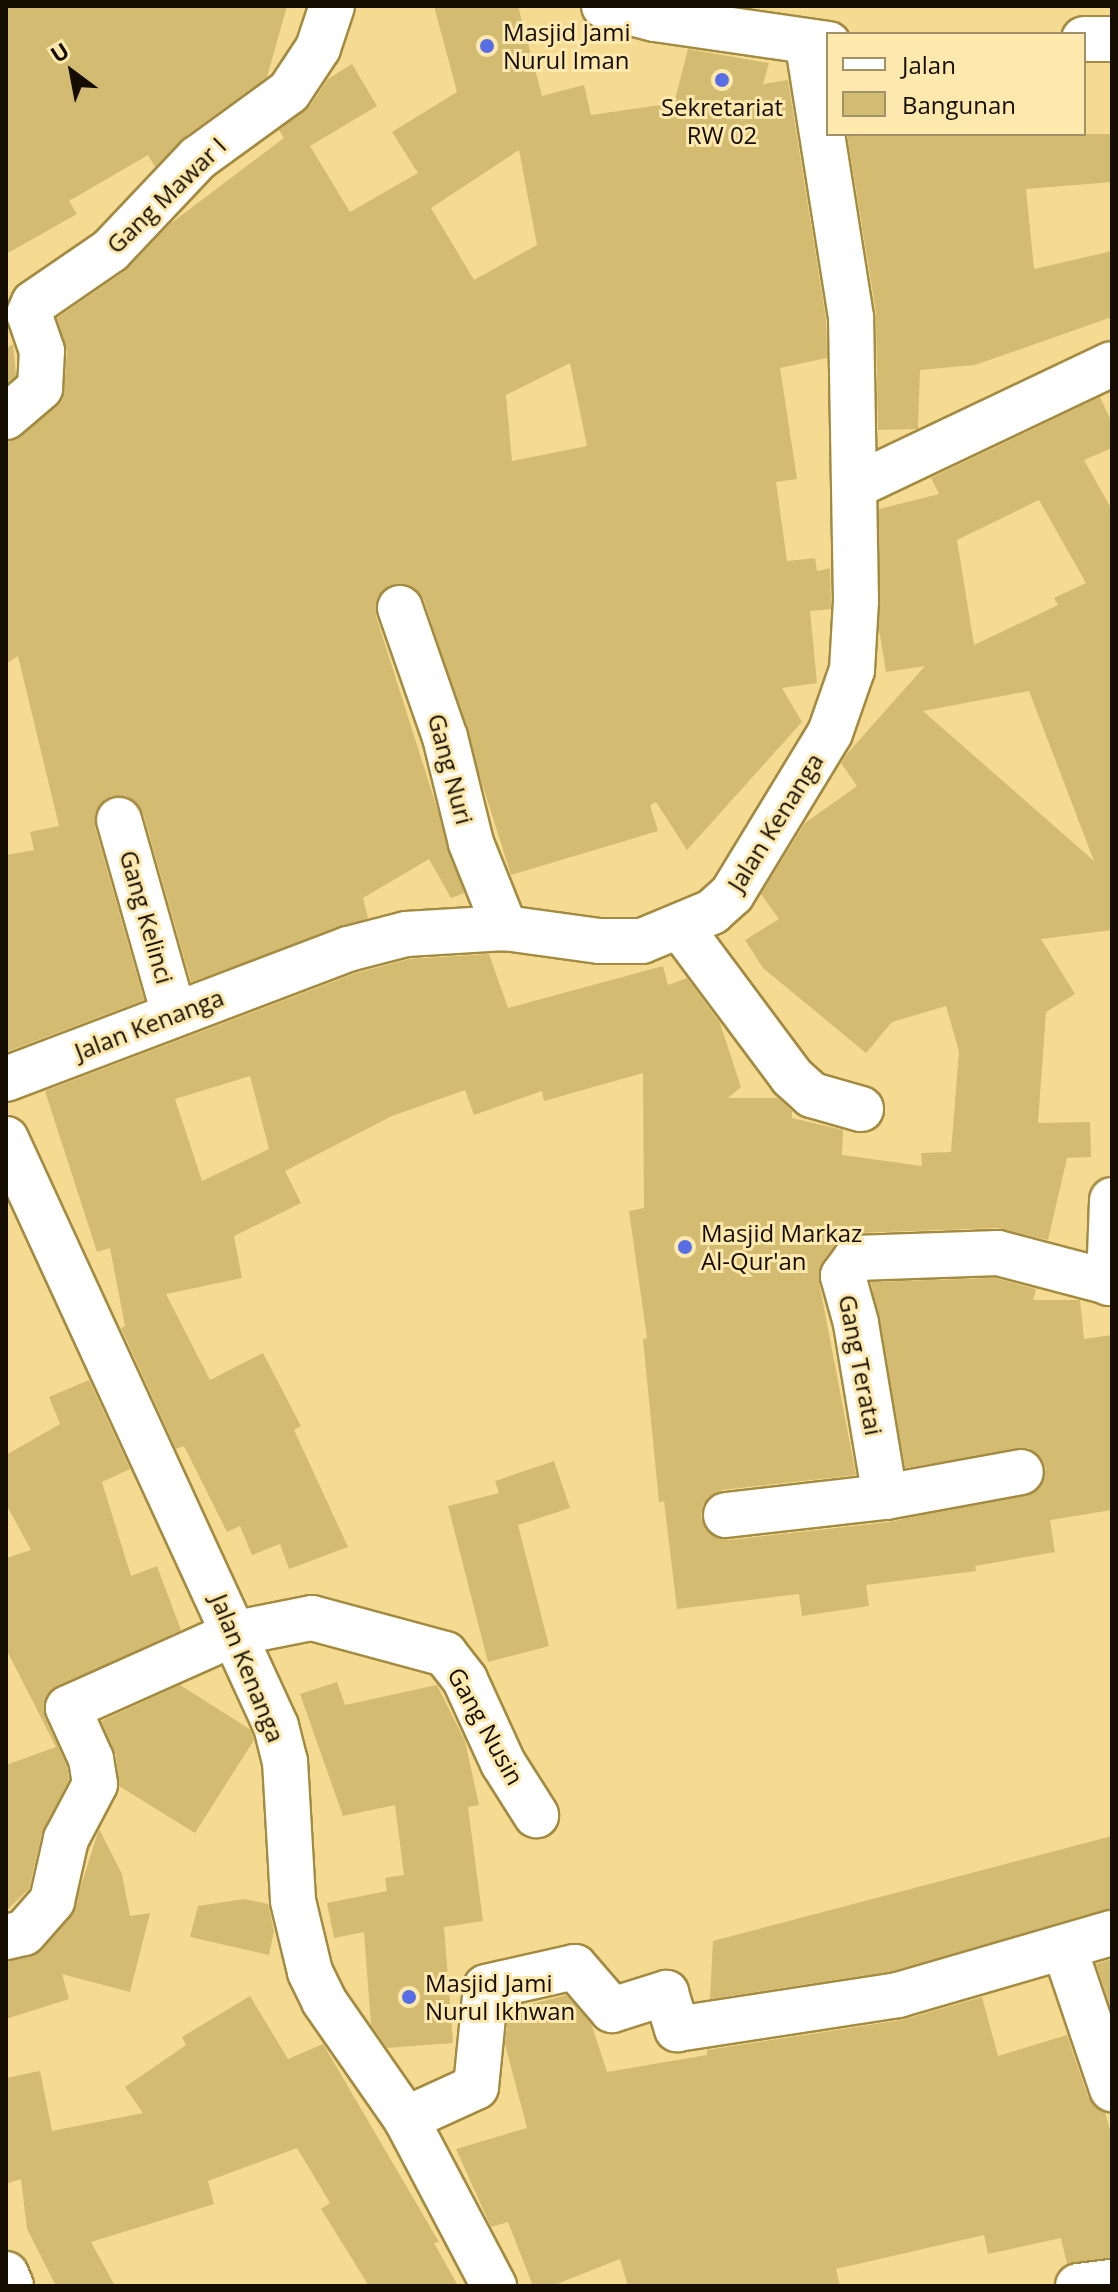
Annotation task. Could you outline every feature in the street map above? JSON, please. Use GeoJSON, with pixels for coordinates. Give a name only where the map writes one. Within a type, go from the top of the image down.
{"type":"FeatureCollection","features":[{"type":"Feature","properties":{"kind":"street","name":"Gang Mawar I"},"geometry":{"type":"LineString","coordinates":[[6,417],[40,388],[42,351],[29,314],[34,303],[111,250],[198,158],[289,92],[318,48],[332,6]]}},
{"type":"Feature","properties":{"kind":"street"},"geometry":{"type":"LineString","coordinates":[[604,6],[672,14],[818,44]]}},
{"type":"Feature","properties":{"kind":"street"},"geometry":{"type":"LineString","coordinates":[[1086,39],[1112,39]]}},
{"type":"Feature","properties":{"kind":"street","name":"Jalan Kenanga"},"geometry":{"type":"LineString","coordinates":[[818,44],[826,108]]}},
{"type":"Feature","properties":{"kind":"street","name":"Jalan Kenanga"},"geometry":{"type":"LineString","coordinates":[[6,1079],[362,945],[406,934],[505,928],[599,941],[642,941],[681,928],[712,912],[732,894],[809,769],[846,697],[856,601],[855,486],[848,284],[830,136]]}},
{"type":"Feature","properties":{"kind":"street"},"geometry":{"type":"LineString","coordinates":[[855,486],[1112,364]]}},
{"type":"Feature","properties":{"kind":"street","name":"Gang Nuri"},"geometry":{"type":"LineString","coordinates":[[400,608],[445,737],[471,843],[505,928]]}},
{"type":"Feature","properties":{"kind":"street","name":"Gang Kelinci"},"geometry":{"type":"LineString","coordinates":[[119,820],[174,1014]]}},
{"type":"Feature","properties":{"kind":"street"},"geometry":{"type":"LineString","coordinates":[[681,928],[792,1077],[812,1095],[861,1109]]}},
{"type":"Feature","properties":{"kind":"street","name":"Jalan Kenanga"},"geometry":{"type":"LineString","coordinates":[[6,1139],[236,1633],[285,1761],[288,1864],[310,1972],[324,2001],[406,2119],[494,2286]]}},
{"type":"Feature","properties":{"kind":"street"},"geometry":{"type":"LineString","coordinates":[[1111,1283],[1112,1200]]}},
{"type":"Feature","properties":{"kind":"street","name":"Gang Teratai"},"geometry":{"type":"LineString","coordinates":[[885,1497],[856,1323],[843,1276],[856,1258],[998,1253],[1111,1283]]}},
{"type":"Feature","properties":{"kind":"street"},"geometry":{"type":"LineString","coordinates":[[726,1515],[885,1497],[1021,1472]]}},
{"type":"Feature","properties":{"kind":"street","name":"Gang Nusin"},"geometry":{"type":"LineString","coordinates":[[6,1937],[24,1933],[52,1901],[66,1839],[95,1784],[91,1759],[68,1712],[236,1633],[312,1618],[445,1654],[465,1680],[503,1763],[536,1815]]}},
{"type":"Feature","properties":{"kind":"street"},"geometry":{"type":"LineString","coordinates":[[406,2119],[476,2087],[486,1987],[575,1967],[612,2010],[666,1993],[677,2029],[898,1995],[1065,1950],[1112,1933]]}},
{"type":"Feature","properties":{"kind":"street"},"geometry":{"type":"LineString","coordinates":[[1065,1950],[1112,2089]]}},
{"type":"Feature","properties":{"kind":"street"},"geometry":{"type":"LineString","coordinates":[[6,2274],[11,2286]]}},
{"type":"Feature","properties":{"kind":"street"},"geometry":{"type":"LineString","coordinates":[[1078,2286],[1112,2282]]}},
{"type":"Feature","properties":{"kind":"building"},"geometry":{"type":"Polygon","coordinates":[[[6,6],[287,6],[267,77],[183,138],[155,167],[148,155],[69,201],[77,214],[6,254],[6,6]]]}},
{"type":"Feature","properties":{"kind":"building"},"geometry":{"type":"Polygon","coordinates":[[[434,6],[518,6],[542,96],[584,85],[591,115],[674,103],[688,49],[769,63],[763,84],[788,80],[826,319],[827,358],[780,368],[797,479],[776,482],[787,561],[815,558],[817,571],[830,568],[831,609],[810,611],[817,683],[782,688],[802,722],[687,850],[656,802],[650,805],[658,831],[511,875],[424,600],[405,584],[391,585],[376,603],[376,616],[464,893],[451,898],[429,859],[363,898],[368,918],[191,982],[143,813],[126,796],[111,796],[95,813],[95,827],[144,1000],[6,1052],[6,855],[34,850],[30,832],[59,826],[18,656],[6,664],[6,441],[22,436],[63,399],[67,352],[57,318],[125,271],[170,224],[284,138],[279,130],[310,106],[328,79],[352,64],[377,106],[310,146],[350,212],[418,173],[392,132],[457,92],[434,6]],[[519,150],[431,208],[474,280],[537,245],[519,150]],[[570,363],[506,395],[512,461],[587,446],[570,363]]]}},
{"type":"Feature","properties":{"kind":"building"},"geometry":{"type":"Polygon","coordinates":[[[1112,134],[1112,182],[1026,189],[1034,269],[1112,251],[1112,317],[975,365],[920,370],[918,429],[878,430],[876,313],[847,136],[1112,134]]]}},
{"type":"Feature","properties":{"kind":"building"},"geometry":{"type":"Polygon","coordinates":[[[13,344],[16,376],[6,384],[6,349],[13,344]]]}},
{"type":"Feature","properties":{"kind":"building"},"geometry":{"type":"Polygon","coordinates":[[[1100,397],[1112,423],[1112,448],[1084,460],[1112,510],[1112,930],[1041,939],[1075,994],[1046,1012],[1038,1123],[1090,1122],[1091,1157],[1067,1158],[1048,1240],[997,1228],[855,1233],[836,1243],[822,1262],[819,1282],[856,1475],[722,1490],[703,1504],[701,1517],[706,1530],[729,1540],[889,1522],[1037,1491],[1046,1468],[1029,1448],[905,1468],[871,1282],[995,1278],[1036,1289],[1033,1300],[1080,1300],[1084,1339],[1112,1335],[1112,1510],[1050,1520],[1055,1552],[975,1566],[976,1571],[866,1585],[869,1606],[802,1616],[799,1594],[677,1609],[664,1501],[659,1502],[643,1339],[647,1338],[629,1211],[644,1208],[643,1073],[544,1101],[542,1091],[474,1115],[465,1090],[392,1116],[285,1171],[301,1203],[234,1236],[242,1278],[166,1294],[210,1380],[263,1353],[301,1426],[294,1430],[348,1547],[289,1569],[280,1544],[252,1555],[240,1526],[227,1532],[184,1446],[176,1449],[121,1328],[125,1326],[110,1248],[97,1252],[45,1091],[356,973],[410,959],[489,954],[508,1008],[663,966],[668,985],[687,978],[720,1023],[741,1087],[728,1098],[778,1098],[792,1111],[792,1118],[843,1130],[842,1155],[922,1166],[921,1153],[951,1152],[959,1051],[946,1006],[892,1022],[866,1053],[763,968],[745,940],[779,919],[761,894],[805,823],[857,786],[841,763],[846,755],[925,666],[886,672],[879,629],[879,509],[939,494],[931,478],[1100,397]],[[1039,500],[957,540],[974,645],[1058,605],[1054,598],[1086,583],[1039,500]],[[1029,691],[923,711],[1094,861],[1029,691]],[[250,1076],[175,1099],[202,1181],[269,1149],[250,1076]]]}},
{"type":"Feature","properties":{"kind":"building"},"geometry":{"type":"Polygon","coordinates":[[[89,1380],[130,1469],[102,1482],[131,1576],[157,1566],[181,1630],[47,1694],[45,1718],[67,1766],[69,1780],[42,1833],[29,1889],[6,1911],[6,1765],[56,1747],[6,1649],[6,1558],[31,1550],[6,1504],[6,1455],[60,1424],[49,1397],[89,1380]]]}},
{"type":"Feature","properties":{"kind":"building"},"geometry":{"type":"Polygon","coordinates":[[[554,1461],[570,1508],[518,1525],[549,1646],[488,1662],[448,1506],[499,1493],[495,1481],[554,1461]]]}},
{"type":"Feature","properties":{"kind":"building"},"geometry":{"type":"Polygon","coordinates":[[[337,1682],[345,1705],[437,1685],[465,1741],[479,1805],[468,1807],[483,1921],[444,1927],[453,2043],[387,2048],[371,2025],[364,1932],[334,1938],[327,1903],[387,1891],[385,1878],[404,1875],[395,1805],[343,1816],[300,1694],[337,1682]]]}},
{"type":"Feature","properties":{"kind":"building"},"geometry":{"type":"Polygon","coordinates":[[[180,1685],[251,1730],[254,1740],[195,1833],[119,1786],[116,1755],[101,1721],[180,1685]]]}},
{"type":"Feature","properties":{"kind":"building"},"geometry":{"type":"Polygon","coordinates":[[[99,1829],[122,1874],[130,1916],[150,1913],[130,1992],[62,1974],[69,1999],[6,2019],[6,1961],[42,1950],[71,1917],[99,1829]]]}},
{"type":"Feature","properties":{"kind":"building"},"geometry":{"type":"Polygon","coordinates":[[[1112,1836],[1112,1909],[893,1971],[710,1999],[713,1941],[1112,1836]]]}},
{"type":"Feature","properties":{"kind":"building"},"geometry":{"type":"Polygon","coordinates":[[[244,1899],[268,1904],[274,1931],[269,1955],[190,1937],[198,1906],[244,1899]]]}},
{"type":"Feature","properties":{"kind":"building"},"geometry":{"type":"Polygon","coordinates":[[[1112,1959],[1112,2011],[1096,1964],[1112,1959]]]}},
{"type":"Feature","properties":{"kind":"building"},"geometry":{"type":"Polygon","coordinates":[[[566,1995],[591,2023],[607,2072],[707,2055],[707,2050],[902,2020],[982,1997],[998,2056],[1067,2035],[1088,2097],[1105,2112],[1112,2137],[1112,2258],[1067,2264],[1061,2238],[988,2254],[984,2235],[836,2269],[840,2286],[628,2286],[620,2259],[552,2286],[533,2286],[508,2222],[491,2227],[456,2149],[527,2128],[505,2044],[509,2010],[566,1995]]]}},
{"type":"Feature","properties":{"kind":"building"},"geometry":{"type":"Polygon","coordinates":[[[250,1996],[288,2059],[323,2044],[439,2242],[434,2243],[458,2286],[369,2286],[321,2209],[330,2203],[297,2148],[208,2181],[214,2204],[91,2242],[115,2286],[56,2286],[27,2229],[21,2179],[6,2184],[6,2078],[40,2071],[52,2131],[143,2113],[125,2087],[186,2045],[182,2037],[250,1996]]]}},
{"type":"Feature","properties":{"kind":"place","name":"Masjid Jami Nurul Iman"},"geometry":{"type":"Point","coordinates":[487,46]}},
{"type":"Feature","properties":{"kind":"place","name":"Sekretariat RW 02"},"geometry":{"type":"Point","coordinates":[722,80]}},
{"type":"Feature","properties":{"kind":"place","name":"Masjid Markaz Al-Qur'an"},"geometry":{"type":"Point","coordinates":[685,1247]}},
{"type":"Feature","properties":{"kind":"place","name":"Masjid Jami Nurul Ikhwan"},"geometry":{"type":"Point","coordinates":[409,1997]}}]}
